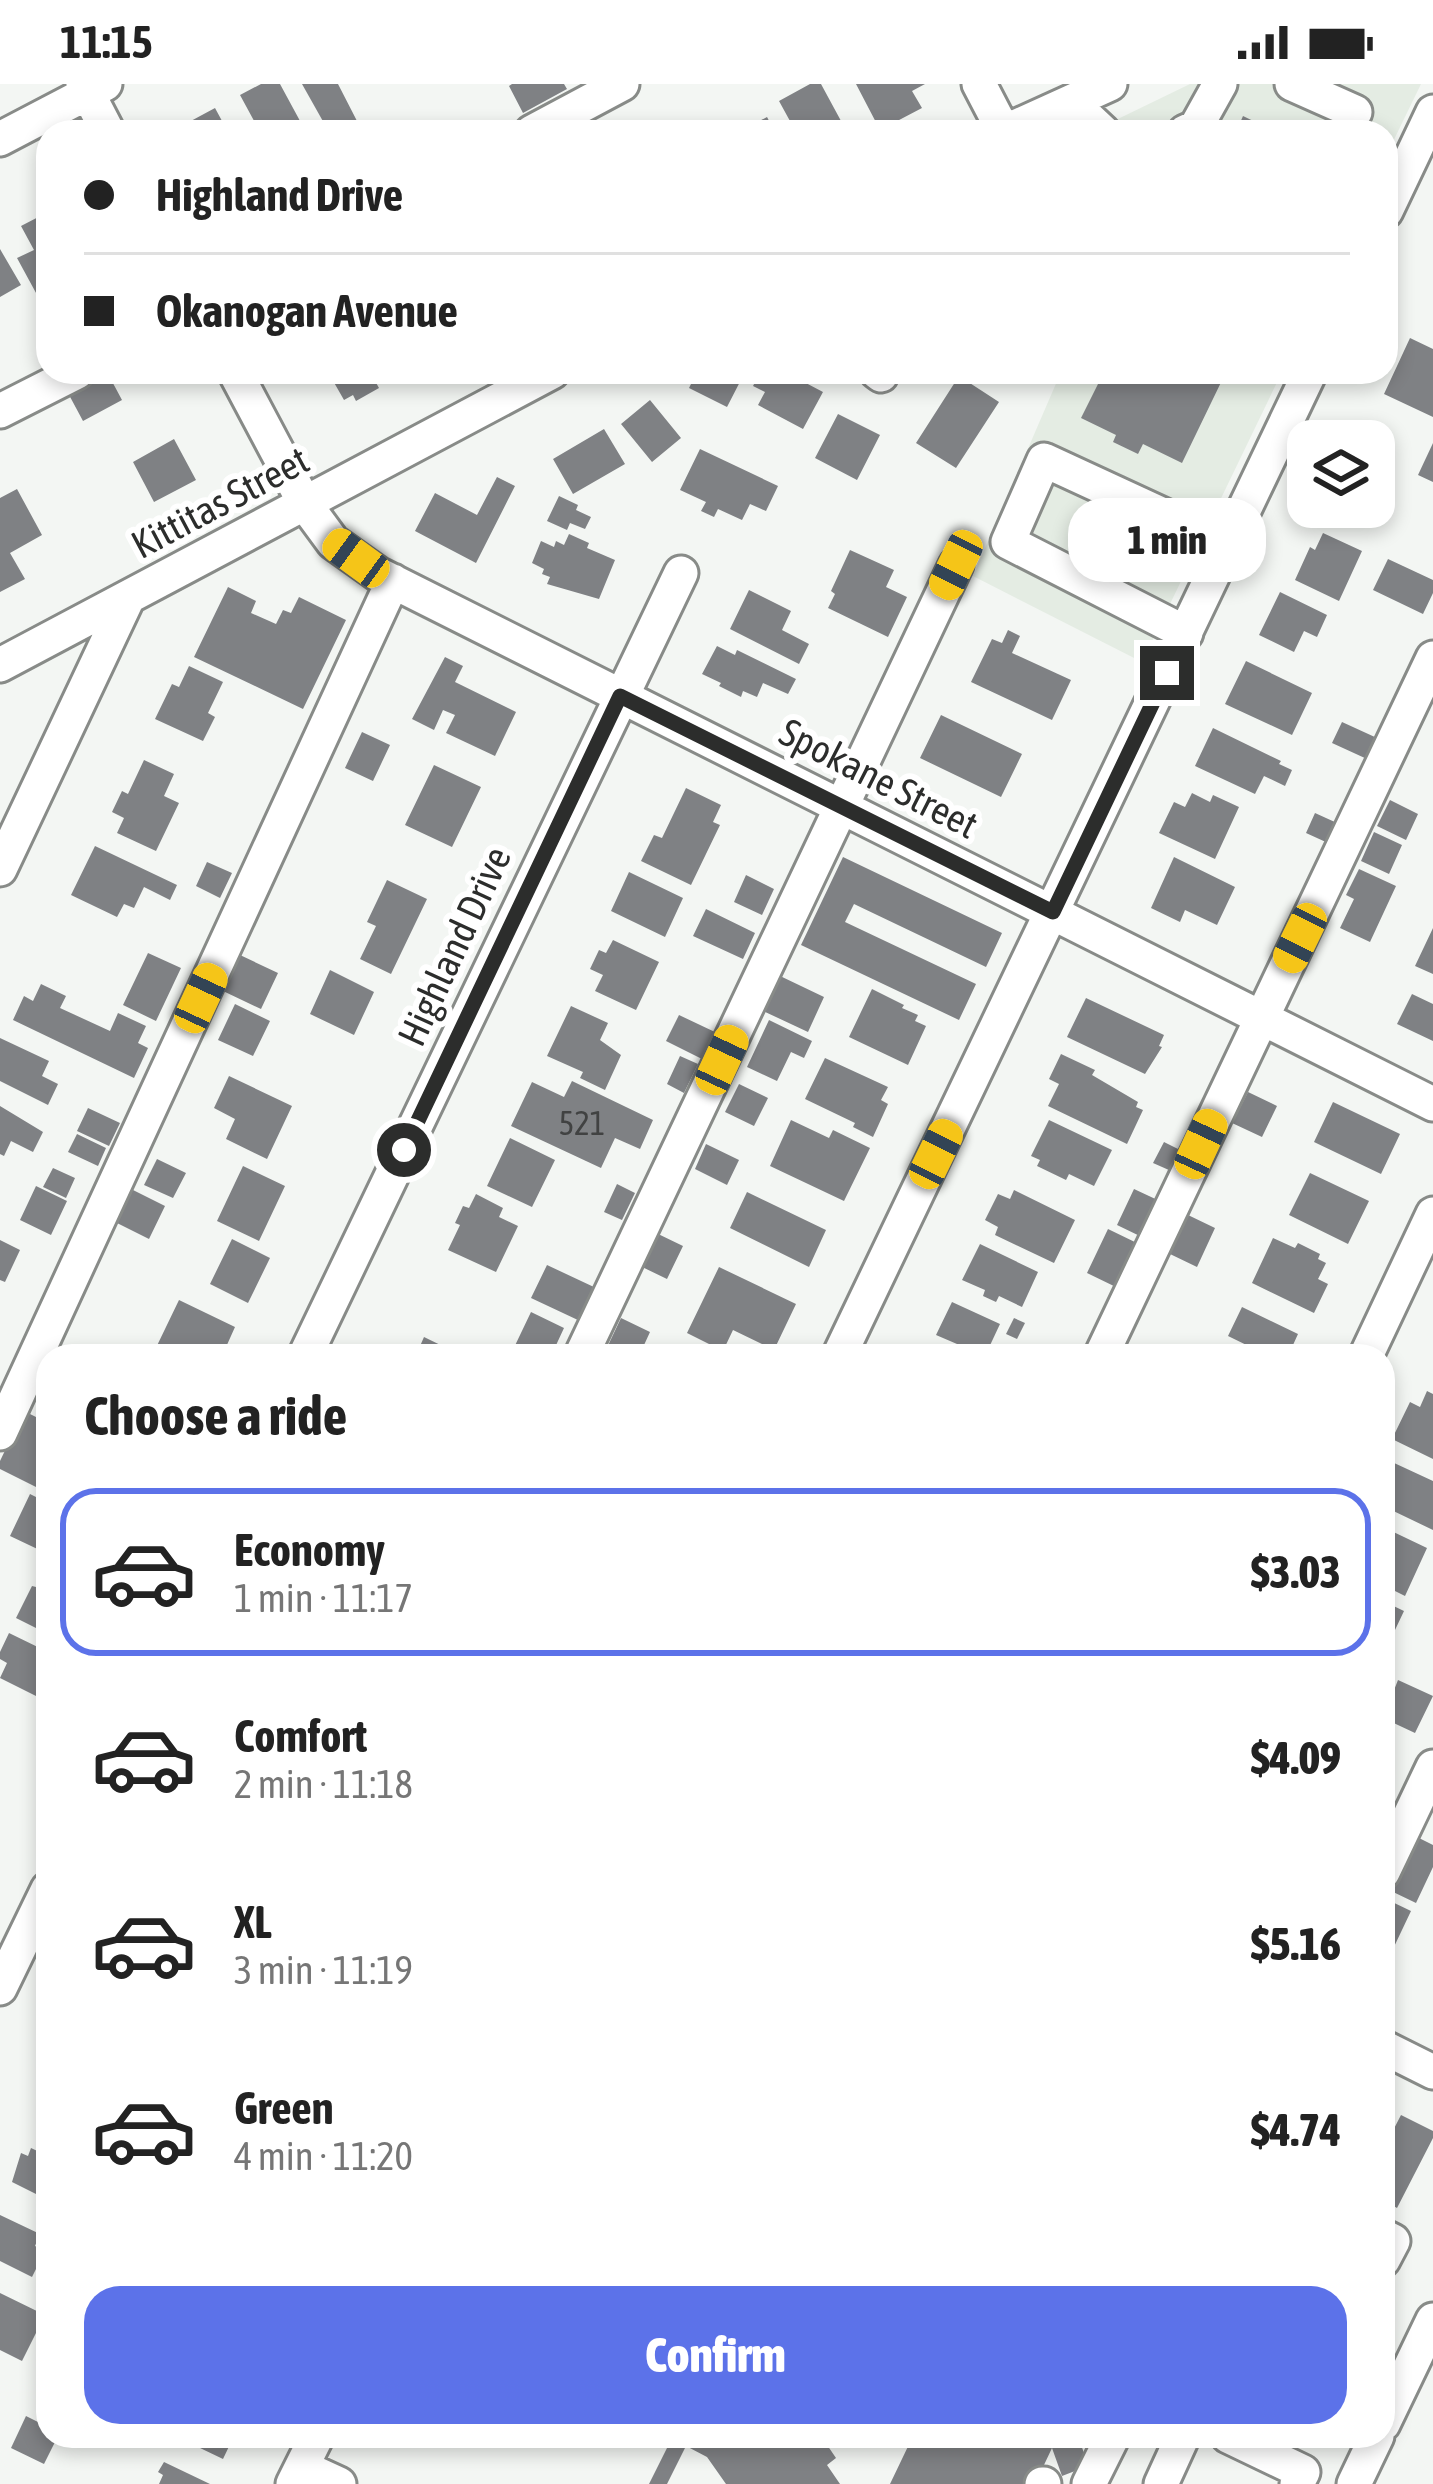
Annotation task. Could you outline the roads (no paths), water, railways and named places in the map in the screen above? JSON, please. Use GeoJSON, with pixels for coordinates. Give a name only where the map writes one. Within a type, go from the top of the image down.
{"type":"FeatureCollection","features":[{"type":"Feature","properties":{"kind":"street"},"geometry":{"type":"LineString","coordinates":[[554,120],[622,84]]}},
{"type":"Feature","properties":{"kind":"street"},"geometry":{"type":"LineString","coordinates":[[979,84],[998,120]]}},
{"type":"Feature","properties":{"kind":"street"},"geometry":{"type":"LineString","coordinates":[[1031,120],[1110,84]]}},
{"type":"Feature","properties":{"kind":"street"},"geometry":{"type":"LineString","coordinates":[[1292,84],[1355,112]]}},
{"type":"Feature","properties":{"kind":"street"},"geometry":{"type":"LineString","coordinates":[[1201,120],[1226,85]]}},
{"type":"Feature","properties":{"kind":"street"},"geometry":{"type":"LineString","coordinates":[[0,139],[92,87],[104,120]]}},
{"type":"Feature","properties":{"kind":"street"},"geometry":{"type":"LineString","coordinates":[[1071,102],[1090,120]]}},
{"type":"Feature","properties":{"kind":"street"},"geometry":{"type":"LineString","coordinates":[[1398,186],[1433,112]]}},
{"type":"Feature","properties":{"kind":"street"},"geometry":{"type":"LineString","coordinates":[[0,411],[53,384]]}},
{"type":"Feature","properties":{"kind":"street","name":"Spokane Street"},"geometry":{"type":"LineString","coordinates":[[241,384],[305,504],[333,542],[393,581],[1433,1104]]}},
{"type":"Feature","properties":{"kind":"street","name":"Kittitas Street"},"geometry":{"type":"LineString","coordinates":[[0,869],[127,600],[530,384]]}},
{"type":"Feature","properties":{"kind":"street"},"geometry":{"type":"LineString","coordinates":[[845,1344],[1304,384]]}},
{"type":"Feature","properties":{"kind":"street"},"geometry":{"type":"LineString","coordinates":[[1186,633],[1008,542],[1045,460],[1228,544]]}},
{"type":"Feature","properties":{"kind":"street"},"geometry":{"type":"LineString","coordinates":[[587,1344],[956,565]]}},
{"type":"Feature","properties":{"kind":"street","name":"Highland Drive"},"geometry":{"type":"LineString","coordinates":[[311,1344],[681,573]]}},
{"type":"Feature","properties":{"kind":"street"},"geometry":{"type":"LineString","coordinates":[[39,1344],[393,581]]}},
{"type":"Feature","properties":{"kind":"street"},"geometry":{"type":"LineString","coordinates":[[0,665],[127,600]]}},
{"type":"Feature","properties":{"kind":"street"},"geometry":{"type":"LineString","coordinates":[[1107,1344],[1433,658]]}},
{"type":"Feature","properties":{"kind":"street"},"geometry":{"type":"LineString","coordinates":[[1372,1344],[1433,1214]]}},
{"type":"Feature","properties":{"kind":"street"},"geometry":{"type":"LineString","coordinates":[[0,1433],[26,1371]]}},
{"type":"Feature","properties":{"kind":"street"},"geometry":{"type":"LineString","coordinates":[[1395,1847],[1433,1767]]}},
{"type":"Feature","properties":{"kind":"street"},"geometry":{"type":"LineString","coordinates":[[0,1988],[36,1914]]}},
{"type":"Feature","properties":{"kind":"street"},"geometry":{"type":"LineString","coordinates":[[1395,2053],[1433,2072]]}},
{"type":"Feature","properties":{"kind":"street"},"geometry":{"type":"LineString","coordinates":[[1395,2399],[1433,2320]]}},
{"type":"Feature","properties":{"kind":"street"},"geometry":{"type":"LineString","coordinates":[[1089,2484],[1107,2448]]}},
{"type":"Feature","properties":{"kind":"street"},"geometry":{"type":"LineString","coordinates":[[1161,2484],[1178,2448]]}},
{"type":"Feature","properties":{"kind":"street"},"geometry":{"type":"LineString","coordinates":[[1253,2448],[1303,2472],[1297,2484]]}},
{"type":"Feature","properties":{"kind":"street"},"geometry":{"type":"LineString","coordinates":[[1354,2484],[1371,2448]]}},
{"type":"Feature","properties":{"kind":"street"},"geometry":{"type":"LineString","coordinates":[[304,2462],[339,2484]]}}]}
